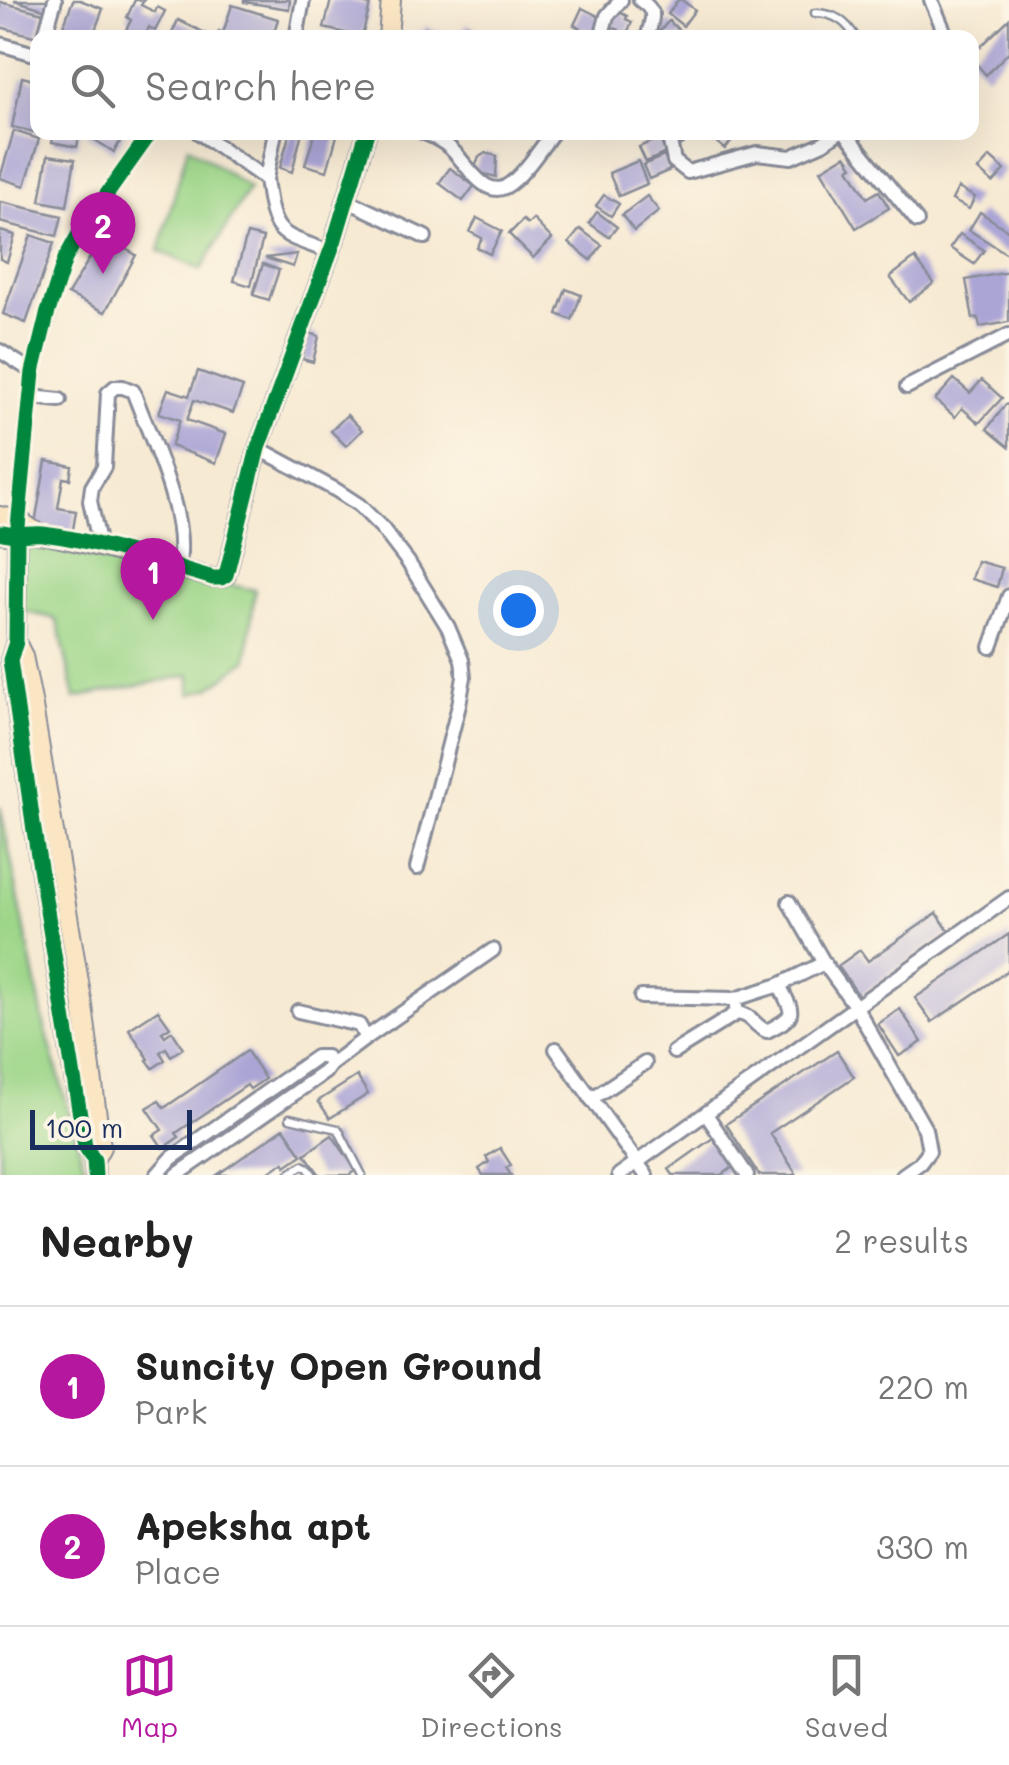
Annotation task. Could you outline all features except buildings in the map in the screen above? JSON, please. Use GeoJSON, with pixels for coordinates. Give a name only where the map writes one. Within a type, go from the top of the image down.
{"type":"FeatureCollection","features":[{"type":"Feature","properties":{"kind":"street"},"geometry":{"type":"LineString","coordinates":[[46,30],[55,0]]}},
{"type":"Feature","properties":{"kind":"street"},"geometry":{"type":"LineString","coordinates":[[298,30],[304,0]]}},
{"type":"Feature","properties":{"kind":"street"},"geometry":{"type":"LineString","coordinates":[[389,30],[391,0]]}},
{"type":"Feature","properties":{"kind":"street"},"geometry":{"type":"LineString","coordinates":[[603,30],[607,16],[622,0]]}},
{"type":"Feature","properties":{"kind":"street"},"geometry":{"type":"LineString","coordinates":[[640,0],[652,12],[649,30]]}},
{"type":"Feature","properties":{"kind":"street"},"geometry":{"type":"LineString","coordinates":[[930,0],[944,30]]}},
{"type":"Feature","properties":{"kind":"street"},"geometry":{"type":"LineString","coordinates":[[0,44],[30,54]]}},
{"type":"Feature","properties":{"kind":"street"},"geometry":{"type":"LineString","coordinates":[[94,1168],[101,1147],[83,1006],[32,701],[16,635],[12,530],[34,372],[65,259],[145,140]]}},
{"type":"Feature","properties":{"kind":"street"},"geometry":{"type":"LineString","coordinates":[[210,140],[266,179]]}},
{"type":"Feature","properties":{"kind":"street"},"geometry":{"type":"LineString","coordinates":[[274,140],[266,179],[275,224],[281,232],[330,252]]}},
{"type":"Feature","properties":{"kind":"street"},"geometry":{"type":"LineString","coordinates":[[0,516],[12,530],[100,546],[214,578],[226,575],[258,448],[330,252],[365,140]]}},
{"type":"Feature","properties":{"kind":"street"},"geometry":{"type":"LineString","coordinates":[[441,140],[495,190],[516,178],[547,140]]}},
{"type":"Feature","properties":{"kind":"street"},"geometry":{"type":"LineString","coordinates":[[670,140],[674,161],[688,172],[757,153],[791,156],[828,140]]}},
{"type":"Feature","properties":{"kind":"street"},"geometry":{"type":"LineString","coordinates":[[849,140],[917,220]]}},
{"type":"Feature","properties":{"kind":"street"},"geometry":{"type":"LineString","coordinates":[[346,200],[425,237]]}},
{"type":"Feature","properties":{"kind":"street"},"geometry":{"type":"LineString","coordinates":[[907,387],[1009,336]]}},
{"type":"Feature","properties":{"kind":"street"},"geometry":{"type":"LineString","coordinates":[[0,352],[34,372]]}},
{"type":"Feature","properties":{"kind":"street"},"geometry":{"type":"LineString","coordinates":[[100,546],[90,500],[92,487],[104,467],[108,393],[124,386],[132,391],[176,508],[181,555],[178,568]]}},
{"type":"Feature","properties":{"kind":"street"},"geometry":{"type":"LineString","coordinates":[[31,397],[60,400]]}},
{"type":"Feature","properties":{"kind":"street"},"geometry":{"type":"LineString","coordinates":[[258,448],[336,490],[359,505],[382,528],[448,627],[462,660],[460,705],[417,868]]}},
{"type":"Feature","properties":{"kind":"street"},"geometry":{"type":"LineString","coordinates":[[991,647],[1009,596]]}},
{"type":"Feature","properties":{"kind":"street"},"geometry":{"type":"LineString","coordinates":[[619,1175],[641,1169],[706,1114],[1009,898]]}},
{"type":"Feature","properties":{"kind":"street"},"geometry":{"type":"LineString","coordinates":[[789,902],[926,1128],[929,1151],[902,1175]]}},
{"type":"Feature","properties":{"kind":"street"},"geometry":{"type":"LineString","coordinates":[[177,1175],[493,950]]}},
{"type":"Feature","properties":{"kind":"street"},"geometry":{"type":"LineString","coordinates":[[674,1052],[736,1006],[824,963]]}},
{"type":"Feature","properties":{"kind":"street"},"geometry":{"type":"LineString","coordinates":[[640,997],[736,1006],[767,1030],[787,1020],[791,1012],[779,984]]}},
{"type":"Feature","properties":{"kind":"street"},"geometry":{"type":"LineString","coordinates":[[298,1011],[359,1025],[366,1038]]}},
{"type":"Feature","properties":{"kind":"street"},"geometry":{"type":"LineString","coordinates":[[556,1049],[641,1169]]}},
{"type":"Feature","properties":{"kind":"street"},"geometry":{"type":"LineString","coordinates":[[157,1175],[172,1158],[316,1057],[326,1057],[330,1066]]}},
{"type":"Feature","properties":{"kind":"street"},"geometry":{"type":"LineString","coordinates":[[591,1099],[645,1062]]}},
{"type":"Feature","properties":{"kind":"street"},"geometry":{"type":"LineString","coordinates":[[706,1114],[747,1175]]}},
{"type":"Feature","properties":{"kind":"lane"},"geometry":{"type":"LineString","coordinates":[[815,13],[839,18],[851,30]]}},
{"type":"Feature","properties":{"kind":"lane"},"geometry":{"type":"LineString","coordinates":[[290,1118],[338,1128],[362,1175]]}},
{"type":"Feature","properties":{"kind":"lane"},"geometry":{"type":"LineString","coordinates":[[288,1175],[303,1166],[313,1175]]}},
{"type":"Feature","properties":{"kind":"green space"},"geometry":{"type":"Polygon","coordinates":[[[188,146],[249,188],[201,270],[159,251],[188,146]]]}},
{"type":"Feature","properties":{"kind":"green space"},"geometry":{"type":"Polygon","coordinates":[[[20,542],[255,590],[247,660],[210,688],[190,694],[190,675],[75,698],[58,623],[53,618],[22,611],[20,542]]]}},
{"type":"Feature","properties":{"kind":"green space"},"geometry":{"type":"Polygon","coordinates":[[[0,806],[44,1024],[87,1175],[0,1175],[0,806]]]}},
{"type":"Feature","properties":{"kind":"cycle path"},"geometry":{"type":"LineString","coordinates":[[95,1175],[94,1160],[85,1146],[10,660],[16,642],[17,537],[33,372],[47,315],[65,259],[80,232],[145,140]]}},
{"type":"Feature","properties":{"kind":"cycle path"},"geometry":{"type":"LineString","coordinates":[[3,533],[64,537],[213,578],[226,575],[258,448],[334,242],[365,140]]}},
{"type":"Feature","properties":{"kind":"place","name":"Apeksha apt"},"geometry":{"type":"Point","coordinates":[103,274]}},
{"type":"Feature","properties":{"kind":"place","name":"Suncity Open Ground"},"geometry":{"type":"Point","coordinates":[153,620]}}]}
